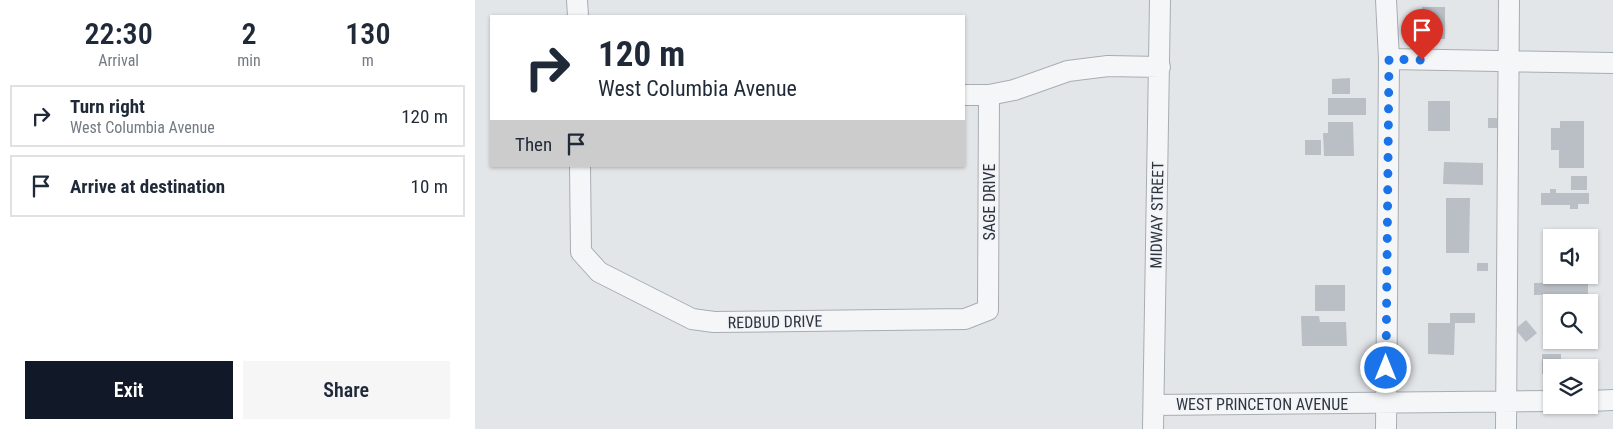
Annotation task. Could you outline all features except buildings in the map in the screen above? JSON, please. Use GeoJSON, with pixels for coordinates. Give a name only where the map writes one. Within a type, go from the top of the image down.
{"type":"FeatureCollection","features":[{"type":"Feature","properties":{"kind":"street"},"geometry":{"type":"LineString","coordinates":[[577,0],[578,15]]}},
{"type":"Feature","properties":{"kind":"street","name":"MIDWAY STREET"},"geometry":{"type":"LineString","coordinates":[[1153,429],[1160,0]]}},
{"type":"Feature","properties":{"kind":"street"},"geometry":{"type":"LineString","coordinates":[[1386,0],[1389,59],[1386,429]]}},
{"type":"Feature","properties":{"kind":"street"},"geometry":{"type":"LineString","coordinates":[[1506,429],[1509,0]]}},
{"type":"Feature","properties":{"kind":"street"},"geometry":{"type":"LineString","coordinates":[[1389,59],[1613,63]]}},
{"type":"Feature","properties":{"kind":"street"},"geometry":{"type":"LineString","coordinates":[[965,95],[989,95],[1014,90],[1068,71],[1109,66],[1160,67]]}},
{"type":"Feature","properties":{"kind":"street","name":"SAGE DRIVE"},"geometry":{"type":"LineString","coordinates":[[988,310],[989,95]]}},
{"type":"Feature","properties":{"kind":"street","name":"REDBUD DRIVE"},"geometry":{"type":"LineString","coordinates":[[580,167],[581,252],[599,272],[693,319],[707,321],[965,319],[988,310]]}},
{"type":"Feature","properties":{"kind":"street"},"geometry":{"type":"LineString","coordinates":[[1598,401],[1613,400]]}},
{"type":"Feature","properties":{"kind":"street","name":"WEST PRINCETON AVENUE"},"geometry":{"type":"LineString","coordinates":[[1154,405],[1543,402]]}},
{"type":"Feature","properties":{"kind":"route"},"geometry":{"type":"LineString","coordinates":[[1386,368],[1389,59],[1422,60]]}}]}
